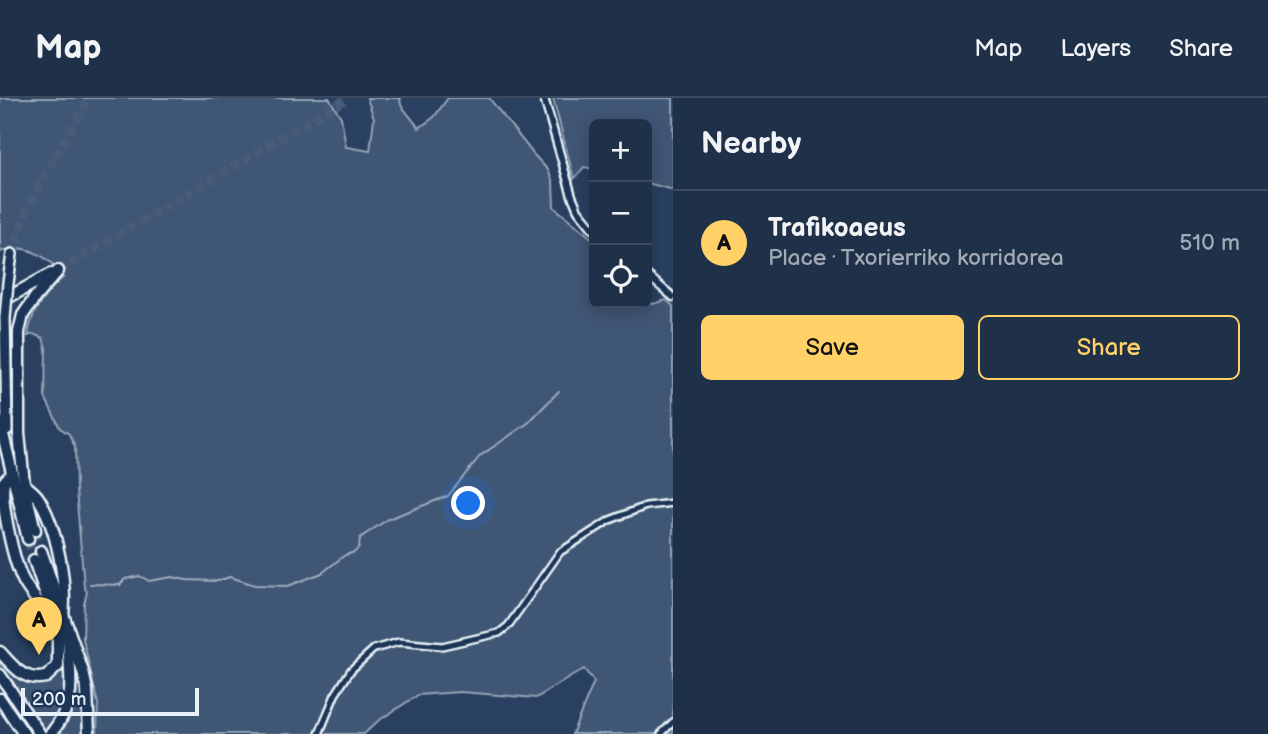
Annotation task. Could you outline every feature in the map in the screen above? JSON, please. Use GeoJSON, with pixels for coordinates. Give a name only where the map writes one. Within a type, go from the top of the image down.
{"type":"FeatureCollection","features":[{"type":"Feature","properties":{"kind":"highway"},"geometry":{"type":"LineString","coordinates":[[12,254],[5,318],[4,426],[12,474],[28,539]]}},
{"type":"Feature","properties":{"kind":"highway"},"geometry":{"type":"LineString","coordinates":[[0,302],[58,271],[23,315],[19,332],[19,433],[24,484],[39,497],[61,559],[66,596],[58,616]]}},
{"type":"Feature","properties":{"kind":"highway"},"geometry":{"type":"LineString","coordinates":[[4,426],[24,484],[35,530]]}},
{"type":"Feature","properties":{"kind":"highway"},"geometry":{"type":"LineString","coordinates":[[12,474],[3,483],[2,518],[22,579],[36,600],[58,616]]}},
{"type":"Feature","properties":{"kind":"highway"},"geometry":{"type":"LineString","coordinates":[[41,551],[69,654],[72,685],[65,712],[51,734]]}},
{"type":"Feature","properties":{"kind":"highway"},"geometry":{"type":"LineString","coordinates":[[34,561],[58,616]]}},
{"type":"Feature","properties":{"kind":"highway"},"geometry":{"type":"LineString","coordinates":[[0,652],[30,679],[46,677],[58,666],[63,632]]}},
{"type":"Feature","properties":{"kind":"highway"},"geometry":{"type":"LineString","coordinates":[[63,632],[87,690],[89,734]]}},
{"type":"Feature","properties":{"kind":"highway"},"geometry":{"type":"LineString","coordinates":[[0,675],[40,734]]}},
{"type":"Feature","properties":{"kind":"highway"},"geometry":{"type":"LineString","coordinates":[[0,699],[23,734]]}},
{"type":"Feature","properties":{"kind":"highway"},"geometry":{"type":"LineString","coordinates":[[0,707],[23,734]]}},
{"type":"Feature","properties":{"kind":"street"},"geometry":{"type":"LineString","coordinates":[[544,98],[572,196],[578,210],[589,224]]}},
{"type":"Feature","properties":{"kind":"street"},"geometry":{"type":"LineString","coordinates":[[652,279],[673,297]]}},
{"type":"Feature","properties":{"kind":"street"},"geometry":{"type":"LineString","coordinates":[[319,734],[335,695],[351,670],[374,649],[399,642],[442,646],[499,633],[508,626],[560,552],[610,520],[646,506],[673,503]]}},
{"type":"Feature","properties":{"kind":"street"},"geometry":{"type":"LineString","coordinates":[[661,734],[673,722]]}},
{"type":"Feature","properties":{"kind":"shaded area"},"geometry":{"type":"Polygon","coordinates":[[[0,98],[329,98],[341,117],[346,147],[370,151],[374,118],[367,98],[400,98],[401,105],[419,128],[434,117],[448,98],[489,98],[548,170],[553,182],[554,207],[589,236],[589,308],[652,308],[652,304],[666,300],[673,306],[673,734],[572,734],[594,682],[584,669],[536,698],[460,692],[418,695],[378,721],[364,734],[97,734],[98,704],[83,639],[87,592],[84,587],[75,447],[69,434],[60,428],[45,397],[46,348],[43,338],[33,334],[28,336],[29,327],[40,303],[64,277],[44,257],[36,253],[18,248],[0,252],[0,98]]]}},
{"type":"Feature","properties":{"kind":"shaded area"},"geometry":{"type":"Polygon","coordinates":[[[553,98],[673,98],[673,190],[652,184],[652,119],[589,119],[589,168],[584,167],[574,179],[553,98]]]}},
{"type":"Feature","properties":{"kind":"shaded area"},"geometry":{"type":"Polygon","coordinates":[[[0,657],[26,679],[44,683],[58,671],[64,657],[67,677],[65,696],[57,714],[45,730],[0,667],[0,657]]]}},
{"type":"Feature","properties":{"kind":"shaded area"},"geometry":{"type":"Polygon","coordinates":[[[76,663],[83,691],[85,734],[59,734],[73,709],[76,663]]]}},
{"type":"Feature","properties":{"kind":"waterway"},"geometry":{"type":"LineString","coordinates":[[90,584],[120,585],[125,579],[140,576],[149,581],[172,577],[217,581],[230,577],[255,585],[288,586],[322,573],[345,555],[355,552],[360,538],[388,519],[448,496],[480,456],[528,423],[559,391]]}},
{"type":"Feature","properties":{"kind":"tunnel"},"geometry":{"type":"LineString","coordinates":[[12,254],[27,208],[89,98]]}},
{"type":"Feature","properties":{"kind":"tunnel"},"geometry":{"type":"LineString","coordinates":[[58,271],[348,98]]}},
{"type":"Feature","properties":{"kind":"tunnel"},"geometry":{"type":"LineString","coordinates":[[35,530],[41,551]]}},
{"type":"Feature","properties":{"kind":"tunnel"},"geometry":{"type":"LineString","coordinates":[[28,539],[34,560]]}},
{"type":"Feature","properties":{"kind":"place","name":"Trafikoaeus"},"geometry":{"type":"Point","coordinates":[39,655]}}]}
